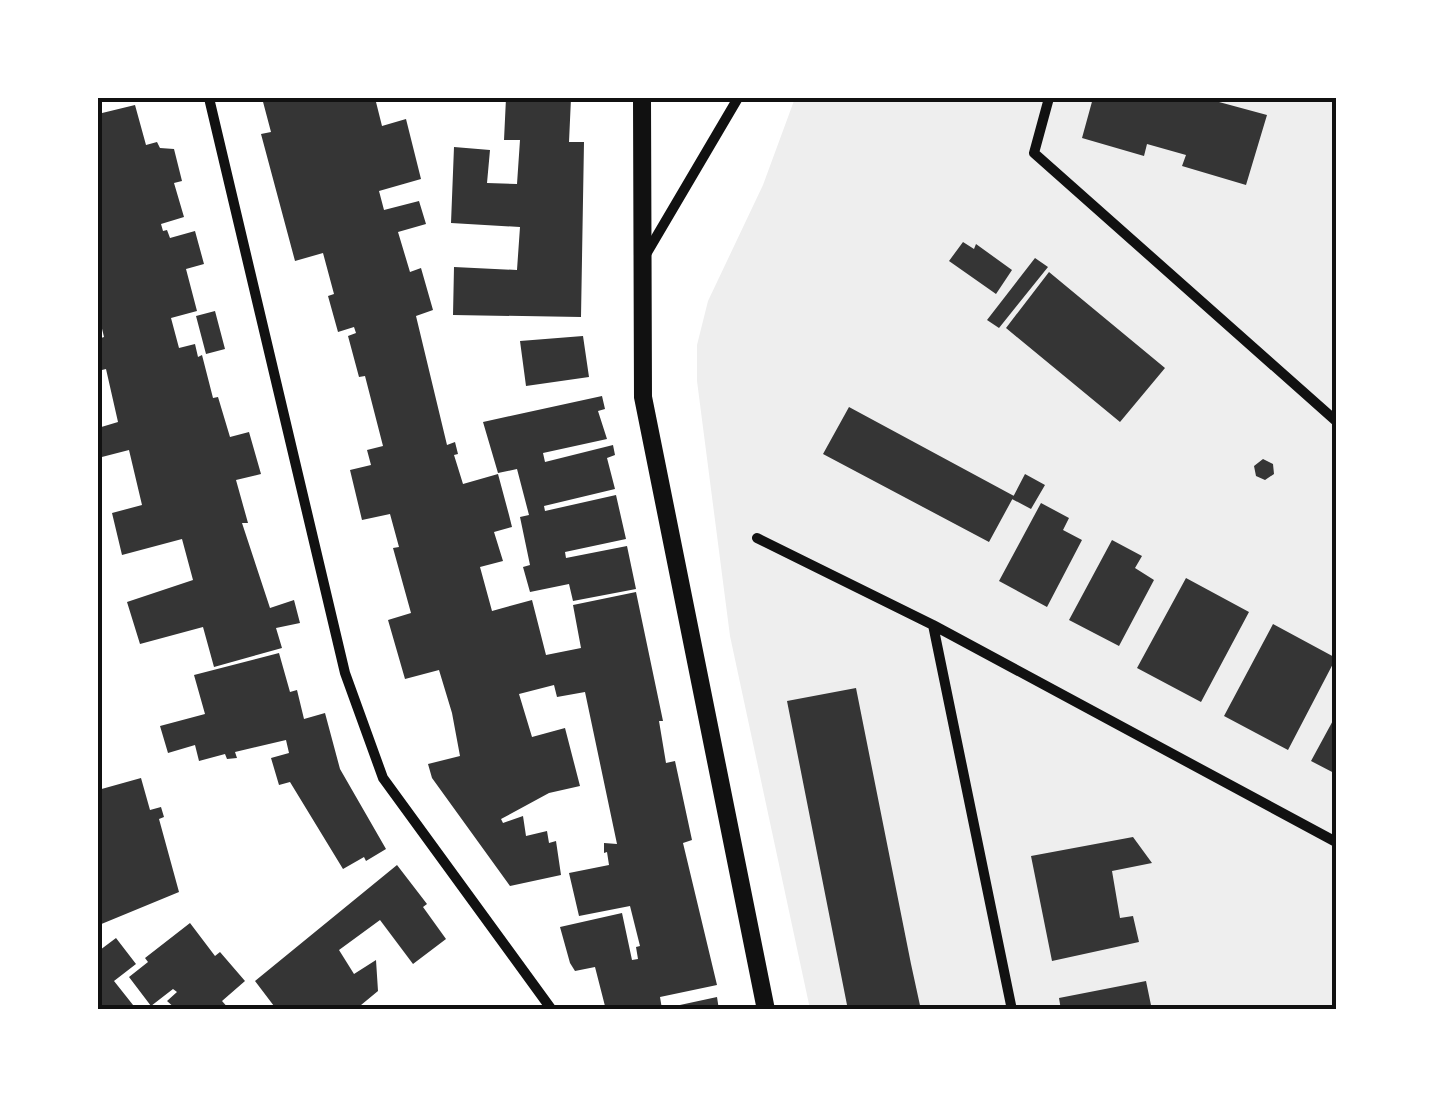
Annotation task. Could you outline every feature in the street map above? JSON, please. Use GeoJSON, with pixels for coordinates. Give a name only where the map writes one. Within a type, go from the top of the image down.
{"type":"FeatureCollection","features":[{"type":"Feature","properties":{"kind":"street"},"geometry":{"type":"LineString","coordinates":[[209,98],[345,672],[383,778],[552,1010]]}},
{"type":"Feature","properties":{"kind":"street"},"geometry":{"type":"LineString","coordinates":[[642,98],[643,398],[766,1010]]}},
{"type":"Feature","properties":{"kind":"street"},"geometry":{"type":"LineString","coordinates":[[642,261],[738,98]]}},
{"type":"Feature","properties":{"kind":"street"},"geometry":{"type":"LineString","coordinates":[[1049,98],[1034,153],[1336,420]]}},
{"type":"Feature","properties":{"kind":"street"},"geometry":{"type":"LineString","coordinates":[[757,538],[933,625],[1336,842]]}},
{"type":"Feature","properties":{"kind":"street"},"geometry":{"type":"LineString","coordinates":[[933,625],[1012,1010]]}},
{"type":"Feature","properties":{"kind":"shaded area"},"geometry":{"type":"Polygon","coordinates":[[[795,98],[1336,98],[1336,1009],[810,1009],[730,636],[697,381],[697,345],[708,301],[763,185],[795,98]]]}},
{"type":"Feature","properties":{"kind":"building"},"geometry":{"type":"Polygon","coordinates":[[[262,98],[375,98],[382,126],[406,119],[421,179],[379,191],[384,210],[419,201],[426,224],[398,232],[410,272],[421,268],[433,310],[416,316],[447,445],[455,442],[458,454],[454,455],[463,484],[498,474],[512,527],[494,532],[503,561],[480,567],[492,611],[532,600],[546,655],[581,648],[573,605],[636,592],[663,721],[659,721],[666,763],[675,761],[692,840],[683,843],[717,985],[660,997],[662,1009],[658,1010],[606,1010],[595,967],[575,971],[570,963],[560,927],[622,913],[632,960],[638,959],[636,947],[640,946],[630,906],[579,916],[569,873],[609,865],[604,843],[617,844],[585,692],[557,697],[554,685],[519,694],[532,737],[565,728],[580,786],[549,793],[501,819],[503,823],[523,816],[526,836],[547,831],[549,843],[556,841],[561,875],[510,886],[432,778],[428,764],[460,756],[452,713],[439,670],[405,679],[388,620],[411,613],[393,548],[399,547],[390,514],[362,520],[350,470],[371,465],[367,450],[383,446],[365,376],[359,377],[348,336],[356,333],[354,327],[338,332],[328,296],[334,294],[323,253],[295,261],[261,134],[271,132],[262,98]]]}},
{"type":"Feature","properties":{"kind":"building"},"geometry":{"type":"Polygon","coordinates":[[[506,98],[571,98],[569,142],[584,142],[581,317],[453,315],[454,267],[517,270],[520,227],[451,223],[454,147],[490,150],[487,183],[517,184],[520,140],[504,140],[506,98]]]}},
{"type":"Feature","properties":{"kind":"building"},"geometry":{"type":"Polygon","coordinates":[[[1093,98],[1220,98],[1219,102],[1267,115],[1246,185],[1182,166],[1186,155],[1147,144],[1144,156],[1082,138],[1093,98]]]}},
{"type":"Feature","properties":{"kind":"building"},"geometry":{"type":"Polygon","coordinates":[[[135,105],[146,145],[157,142],[160,148],[174,149],[182,181],[174,183],[184,217],[161,224],[163,231],[167,230],[170,238],[195,231],[204,264],[186,269],[197,311],[171,318],[179,348],[195,344],[198,357],[202,355],[213,398],[218,397],[230,437],[249,432],[261,474],[236,480],[248,523],[242,523],[270,608],[294,600],[300,623],[276,628],[282,648],[214,667],[203,627],[140,644],[127,602],[193,580],[182,539],[122,555],[112,513],[142,505],[129,450],[98,458],[98,428],[118,422],[106,369],[98,371],[98,339],[104,337],[98,312],[98,114],[135,105]]]}},
{"type":"Feature","properties":{"kind":"building"},"geometry":{"type":"Polygon","coordinates":[[[963,242],[974,249],[976,244],[1012,270],[996,294],[949,261],[963,242]]]}},
{"type":"Feature","properties":{"kind":"building"},"geometry":{"type":"Polygon","coordinates":[[[1035,258],[1048,267],[999,328],[987,320],[1035,258]]]}},
{"type":"Feature","properties":{"kind":"building"},"geometry":{"type":"Polygon","coordinates":[[[1049,272],[1165,368],[1120,422],[1006,328],[1049,272]]]}},
{"type":"Feature","properties":{"kind":"building"},"geometry":{"type":"Polygon","coordinates":[[[215,311],[225,349],[206,354],[196,316],[215,311]]]}},
{"type":"Feature","properties":{"kind":"building"},"geometry":{"type":"Polygon","coordinates":[[[583,336],[589,377],[526,386],[520,341],[583,336]]]}},
{"type":"Feature","properties":{"kind":"building"},"geometry":{"type":"Polygon","coordinates":[[[602,396],[605,409],[598,411],[607,439],[543,453],[545,462],[613,445],[615,455],[607,458],[615,489],[544,506],[545,511],[616,495],[626,539],[565,552],[566,558],[627,546],[636,589],[573,601],[569,584],[530,592],[523,567],[530,565],[520,517],[529,515],[517,469],[498,473],[483,422],[602,396]]]}},
{"type":"Feature","properties":{"kind":"building"},"geometry":{"type":"Polygon","coordinates":[[[849,407],[1014,496],[989,542],[823,454],[849,407]]]}},
{"type":"Feature","properties":{"kind":"building"},"geometry":{"type":"Polygon","coordinates":[[[1263,459],[1273,464],[1274,474],[1265,480],[1256,476],[1254,466],[1263,459]]]}},
{"type":"Feature","properties":{"kind":"building"},"geometry":{"type":"Polygon","coordinates":[[[1025,474],[1045,485],[1031,509],[1012,499],[1025,474]]]}},
{"type":"Feature","properties":{"kind":"building"},"geometry":{"type":"Polygon","coordinates":[[[1041,503],[1069,518],[1063,530],[1082,540],[1047,607],[999,581],[1041,503]]]}},
{"type":"Feature","properties":{"kind":"building"},"geometry":{"type":"Polygon","coordinates":[[[1112,540],[1142,556],[1135,568],[1154,580],[1119,646],[1069,620],[1112,540]]]}},
{"type":"Feature","properties":{"kind":"building"},"geometry":{"type":"Polygon","coordinates":[[[1186,578],[1249,612],[1201,702],[1137,668],[1186,578]]]}},
{"type":"Feature","properties":{"kind":"building"},"geometry":{"type":"Polygon","coordinates":[[[1273,624],[1336,658],[1288,750],[1224,716],[1273,624]]]}},
{"type":"Feature","properties":{"kind":"building"},"geometry":{"type":"Polygon","coordinates":[[[279,653],[290,692],[297,690],[304,719],[325,713],[340,769],[386,849],[366,861],[364,857],[343,869],[290,782],[279,785],[271,758],[289,753],[286,740],[235,752],[237,758],[227,759],[225,754],[199,761],[195,745],[168,753],[160,726],[205,714],[194,675],[279,653]]]}},
{"type":"Feature","properties":{"kind":"building"},"geometry":{"type":"Polygon","coordinates":[[[856,688],[921,1010],[848,1010],[787,701],[856,688]]]}},
{"type":"Feature","properties":{"kind":"building"},"geometry":{"type":"Polygon","coordinates":[[[1336,715],[1336,774],[1311,761],[1336,715]]]}},
{"type":"Feature","properties":{"kind":"building"},"geometry":{"type":"Polygon","coordinates":[[[141,778],[150,810],[161,807],[164,817],[159,819],[179,892],[99,925],[98,790],[141,778]]]}},
{"type":"Feature","properties":{"kind":"building"},"geometry":{"type":"Polygon","coordinates":[[[1133,837],[1152,863],[1112,871],[1120,918],[1133,916],[1139,942],[1052,961],[1031,856],[1133,837]]]}},
{"type":"Feature","properties":{"kind":"building"},"geometry":{"type":"Polygon","coordinates":[[[397,865],[427,904],[423,907],[446,939],[413,964],[380,920],[339,950],[354,974],[376,960],[378,991],[355,1010],[277,1010],[255,981],[397,865]]]}},
{"type":"Feature","properties":{"kind":"building"},"geometry":{"type":"Polygon","coordinates":[[[190,923],[215,956],[220,952],[245,981],[222,1001],[230,1010],[177,1010],[167,1001],[177,992],[173,989],[151,1006],[129,977],[148,962],[145,958],[190,923]]]}},
{"type":"Feature","properties":{"kind":"building"},"geometry":{"type":"Polygon","coordinates":[[[116,938],[136,964],[114,981],[137,1010],[98,1010],[98,947],[100,950],[116,938]]]}},
{"type":"Feature","properties":{"kind":"building"},"geometry":{"type":"Polygon","coordinates":[[[1146,981],[1152,1010],[1061,1010],[1059,998],[1146,981]]]}},
{"type":"Feature","properties":{"kind":"building"},"geometry":{"type":"Polygon","coordinates":[[[717,997],[719,1010],[666,1010],[666,1008],[717,997]]]}}]}
